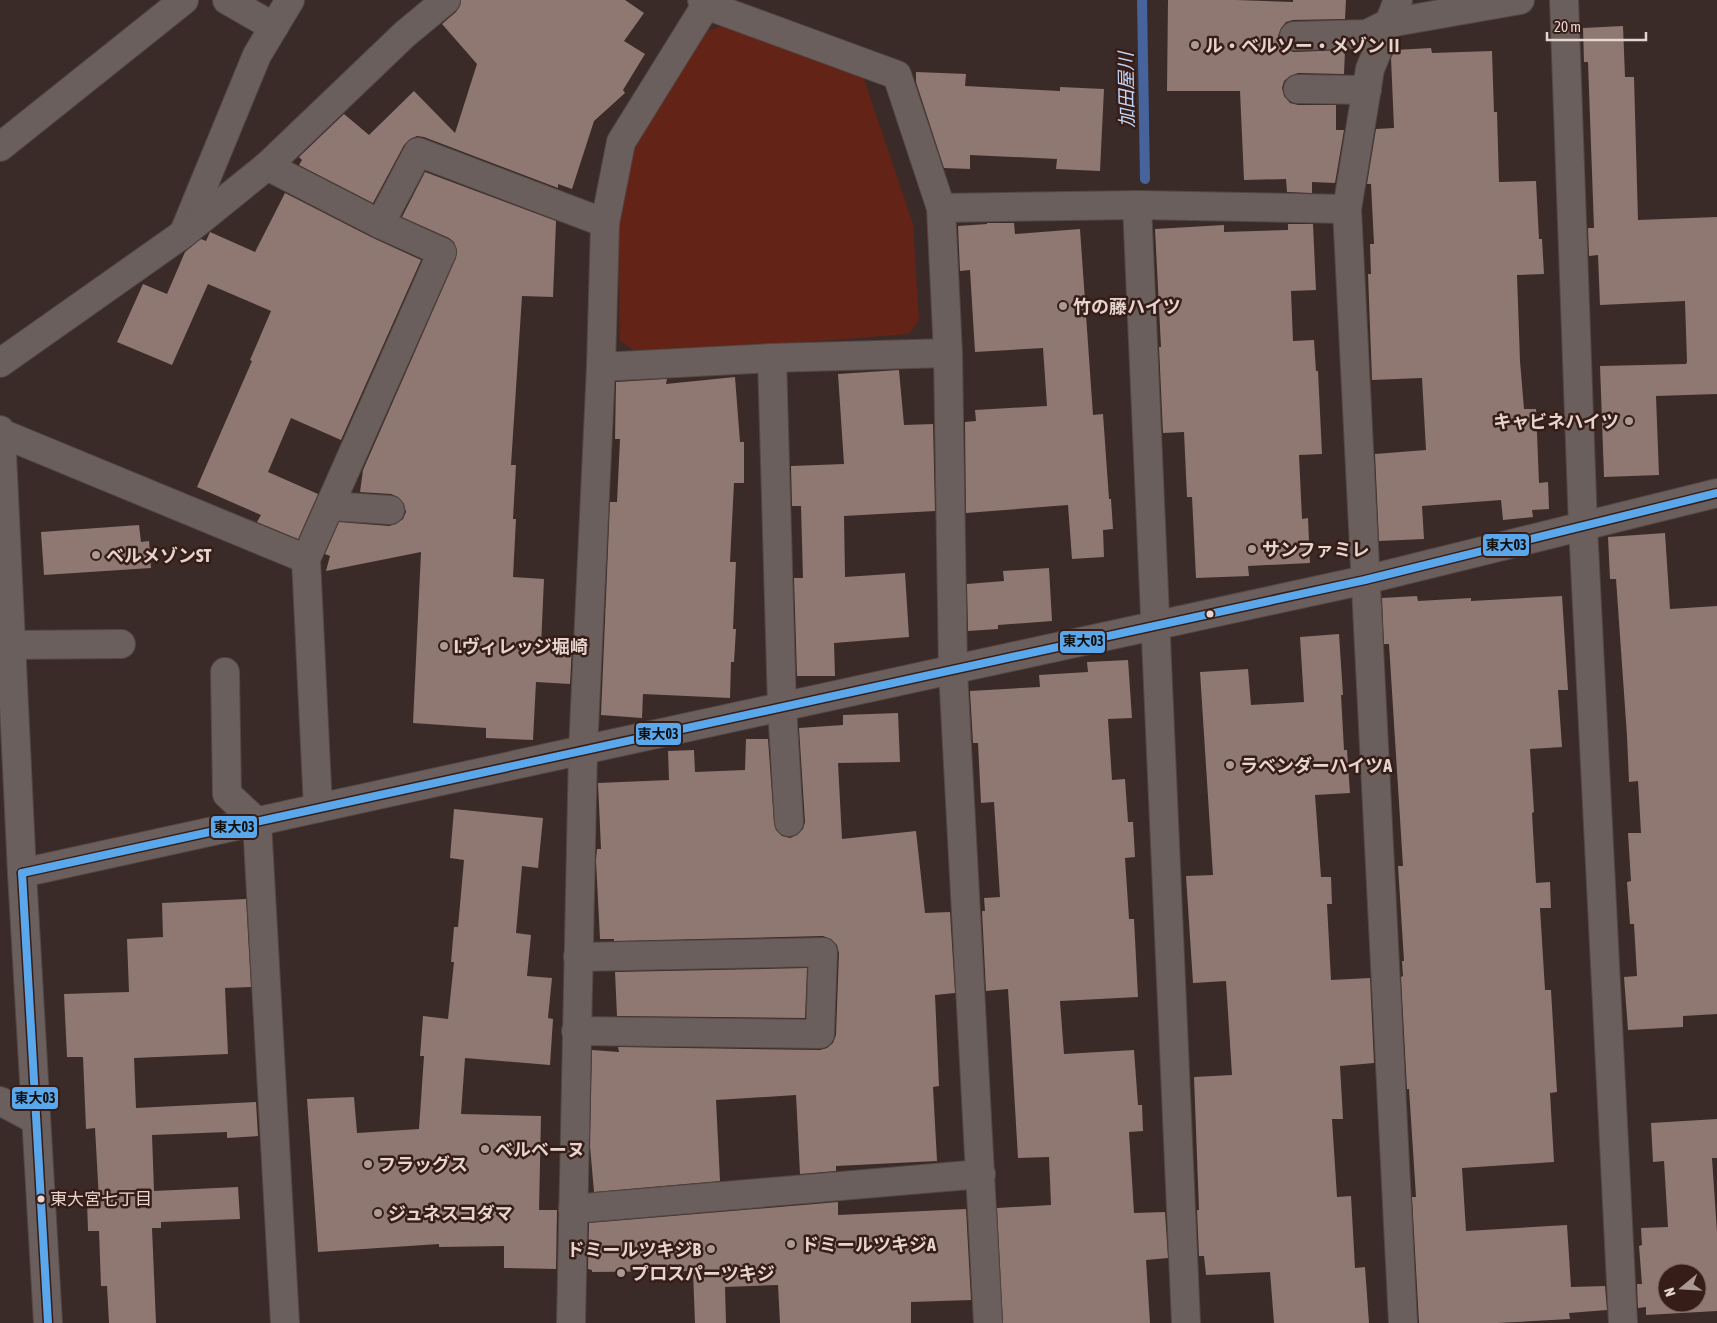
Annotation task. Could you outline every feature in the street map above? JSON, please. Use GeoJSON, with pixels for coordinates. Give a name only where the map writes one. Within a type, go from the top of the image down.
{"type":"FeatureCollection","features":[{"type":"Feature","properties":{"kind":"street"},"geometry":{"type":"LineString","coordinates":[[0,147],[184,0]]}},
{"type":"Feature","properties":{"kind":"street"},"geometry":{"type":"LineString","coordinates":[[226,0],[274,27]]}},
{"type":"Feature","properties":{"kind":"street"},"geometry":{"type":"LineString","coordinates":[[183,234],[257,55],[290,0]]}},
{"type":"Feature","properties":{"kind":"street"},"geometry":{"type":"LineString","coordinates":[[0,363],[183,234],[268,166],[405,34],[446,0]]}},
{"type":"Feature","properties":{"kind":"street"},"geometry":{"type":"LineString","coordinates":[[1294,36],[1367,34],[1394,12],[1520,0]]}},
{"type":"Feature","properties":{"kind":"street"},"geometry":{"type":"LineString","coordinates":[[1564,0],[1583,526],[1623,1323]]}},
{"type":"Feature","properties":{"kind":"street"},"geometry":{"type":"LineString","coordinates":[[571,1323],[583,750],[601,367],[605,223],[621,142],[704,2],[897,75],[941,208],[948,353],[953,671],[988,1323]]}},
{"type":"Feature","properties":{"kind":"street"},"geometry":{"type":"LineString","coordinates":[[1394,12],[1370,69],[1347,209],[1403,1323]]}},
{"type":"Feature","properties":{"kind":"street"},"geometry":{"type":"LineString","coordinates":[[1298,88],[1367,90]]}},
{"type":"Feature","properties":{"kind":"street"},"geometry":{"type":"LineString","coordinates":[[380,224],[418,152],[605,223]]}},
{"type":"Feature","properties":{"kind":"street"},"geometry":{"type":"LineString","coordinates":[[268,166],[380,224],[442,252],[306,560],[318,808]]}},
{"type":"Feature","properties":{"kind":"street"},"geometry":{"type":"LineString","coordinates":[[941,208],[1136,206],[1347,209]]}},
{"type":"Feature","properties":{"kind":"street"},"geometry":{"type":"LineString","coordinates":[[1136,206],[1186,1323]]}},
{"type":"Feature","properties":{"kind":"street"},"geometry":{"type":"LineString","coordinates":[[601,367],[772,358],[948,353]]}},
{"type":"Feature","properties":{"kind":"street"},"geometry":{"type":"LineString","coordinates":[[772,358],[782,707],[789,822]]}},
{"type":"Feature","properties":{"kind":"street"},"geometry":{"type":"LineString","coordinates":[[48,1323],[11,645],[4,574],[0,432],[306,560]]}},
{"type":"Feature","properties":{"kind":"street"},"geometry":{"type":"LineString","coordinates":[[22,873],[1365,580],[1717,493]]}},
{"type":"Feature","properties":{"kind":"street"},"geometry":{"type":"LineString","coordinates":[[330,506],[390,510]]}},
{"type":"Feature","properties":{"kind":"street"},"geometry":{"type":"LineString","coordinates":[[11,645],[121,644]]}},
{"type":"Feature","properties":{"kind":"street"},"geometry":{"type":"LineString","coordinates":[[225,672],[227,794],[257,822],[285,1323]]}},
{"type":"Feature","properties":{"kind":"street"},"geometry":{"type":"LineString","coordinates":[[576,1032],[820,1034],[823,952],[578,957]]}},
{"type":"Feature","properties":{"kind":"street"},"geometry":{"type":"LineString","coordinates":[[0,1101],[36,1120]]}},
{"type":"Feature","properties":{"kind":"street"},"geometry":{"type":"LineString","coordinates":[[573,1209],[981,1174]]}},
{"type":"Feature","properties":{"kind":"shaded area"},"geometry":{"type":"Polygon","coordinates":[[[727,24],[863,76],[913,224],[919,320],[909,334],[641,355],[620,341],[618,231],[630,148],[705,32],[727,24]]]}},
{"type":"Feature","properties":{"kind":"building"},"geometry":{"type":"Polygon","coordinates":[[[461,0],[625,0],[644,13],[624,41],[645,54],[623,90],[625,93],[594,121],[572,189],[558,184],[558,188],[417,136],[410,139],[404,145],[373,203],[299,165],[302,160],[299,157],[344,114],[369,135],[414,91],[455,133],[477,64],[442,24],[456,12],[461,0]]]}},
{"type":"Feature","properties":{"kind":"building"},"geometry":{"type":"Polygon","coordinates":[[[1168,0],[1293,2],[1293,0],[1346,0],[1345,19],[1293,20],[1286,22],[1278,36],[1281,45],[1287,50],[1294,52],[1345,50],[1344,74],[1298,73],[1284,81],[1282,88],[1284,96],[1290,103],[1298,105],[1336,105],[1336,130],[1344,130],[1335,183],[1312,182],[1312,193],[1287,192],[1286,179],[1244,180],[1240,91],[1167,91],[1168,0]]]}},
{"type":"Feature","properties":{"kind":"building"},"geometry":{"type":"Polygon","coordinates":[[[1623,26],[1625,77],[1634,77],[1638,220],[1717,217],[1717,394],[1656,396],[1659,475],[1604,477],[1600,366],[1686,364],[1687,362],[1685,301],[1600,305],[1598,255],[1589,256],[1588,228],[1594,228],[1588,62],[1584,62],[1583,28],[1623,26]]]}},
{"type":"Feature","properties":{"kind":"building"},"geometry":{"type":"Polygon","coordinates":[[[1431,48],[1432,53],[1492,51],[1494,112],[1497,112],[1499,182],[1536,181],[1539,239],[1542,239],[1544,274],[1517,275],[1520,361],[1524,409],[1536,409],[1539,483],[1548,482],[1549,509],[1532,510],[1533,517],[1503,520],[1501,500],[1422,506],[1424,539],[1379,541],[1375,454],[1426,450],[1422,378],[1372,380],[1368,274],[1371,274],[1370,244],[1374,244],[1371,184],[1367,184],[1376,129],[1394,128],[1391,58],[1395,50],[1431,48]]]}},
{"type":"Feature","properties":{"kind":"building"},"geometry":{"type":"Polygon","coordinates":[[[916,72],[966,74],[965,86],[1060,91],[1060,87],[1104,89],[1100,171],[1056,169],[1057,159],[970,155],[970,169],[944,168],[916,82],[916,72]]]}},
{"type":"Feature","properties":{"kind":"building"},"geometry":{"type":"Polygon","coordinates":[[[425,172],[556,221],[553,297],[522,296],[511,465],[516,465],[513,519],[516,519],[513,577],[544,579],[541,646],[572,647],[570,684],[536,682],[533,740],[486,738],[486,728],[413,723],[421,552],[326,571],[330,556],[325,554],[339,522],[389,526],[403,519],[406,512],[404,504],[398,497],[391,494],[360,492],[363,470],[456,258],[457,250],[454,242],[449,238],[402,217],[425,172]]]}},
{"type":"Feature","properties":{"kind":"building"},"geometry":{"type":"Polygon","coordinates":[[[285,193],[421,260],[341,440],[291,418],[268,472],[318,494],[298,539],[257,522],[261,515],[197,487],[252,361],[250,360],[271,311],[208,284],[172,365],[117,342],[143,284],[167,294],[185,252],[201,239],[206,241],[210,232],[255,252],[285,193]]]}},
{"type":"Feature","properties":{"kind":"building"},"geometry":{"type":"Polygon","coordinates":[[[1014,223],[1015,234],[1080,229],[1093,415],[1103,414],[1109,499],[1111,499],[1113,529],[1103,530],[1104,557],[1072,559],[1068,505],[966,513],[965,422],[976,421],[975,410],[1047,406],[1043,348],[975,352],[970,270],[960,271],[958,226],[1014,223]]]}},
{"type":"Feature","properties":{"kind":"building"},"geometry":{"type":"Polygon","coordinates":[[[1288,224],[1313,224],[1316,290],[1291,291],[1293,341],[1314,340],[1316,371],[1318,371],[1322,454],[1299,455],[1302,519],[1308,518],[1310,563],[1248,566],[1249,576],[1196,578],[1192,497],[1187,497],[1184,432],[1163,433],[1155,229],[1224,225],[1224,232],[1288,230],[1288,224]]]}},
{"type":"Feature","properties":{"kind":"building"},"geometry":{"type":"Polygon","coordinates":[[[899,370],[904,425],[933,424],[935,511],[844,516],[845,577],[905,573],[909,637],[834,643],[835,676],[797,676],[794,578],[803,578],[801,506],[792,506],[791,466],[844,464],[838,374],[899,370]]]}},
{"type":"Feature","properties":{"kind":"building"},"geometry":{"type":"Polygon","coordinates":[[[735,377],[740,442],[744,442],[744,483],[734,483],[730,562],[736,562],[733,629],[736,629],[734,662],[731,662],[730,698],[643,694],[642,718],[601,715],[610,502],[617,502],[620,439],[615,439],[616,382],[667,379],[666,384],[735,377]]]}},
{"type":"Feature","properties":{"kind":"building","name":"ベルメゾンST"},"geometry":{"type":"Polygon","coordinates":[[[139,525],[141,542],[149,541],[151,568],[44,575],[41,532],[139,525]]]}},
{"type":"Feature","properties":{"kind":"building"},"geometry":{"type":"Polygon","coordinates":[[[1665,533],[1670,609],[1717,606],[1717,1014],[1683,1016],[1683,1027],[1628,1030],[1624,977],[1637,976],[1634,924],[1630,924],[1627,882],[1631,881],[1628,833],[1641,833],[1638,781],[1629,782],[1616,579],[1610,579],[1608,537],[1665,533]]]}},
{"type":"Feature","properties":{"kind":"building"},"geometry":{"type":"Polygon","coordinates":[[[1049,568],[1052,621],[998,625],[998,629],[968,631],[967,584],[1004,581],[1003,571],[1049,568]]]}},
{"type":"Feature","properties":{"kind":"building"},"geometry":{"type":"Polygon","coordinates":[[[1417,596],[1418,601],[1471,598],[1471,601],[1562,596],[1568,690],[1558,690],[1562,747],[1530,749],[1536,883],[1550,882],[1551,908],[1540,908],[1545,990],[1551,990],[1557,1092],[1550,1093],[1554,1162],[1462,1168],[1466,1231],[1567,1225],[1571,1287],[1605,1286],[1607,1310],[1569,1313],[1570,1319],[1497,1323],[1419,1323],[1412,1197],[1416,1197],[1409,1089],[1407,1089],[1401,977],[1403,976],[1402,961],[1404,961],[1398,866],[1403,866],[1389,644],[1384,644],[1382,598],[1417,596]]]}},
{"type":"Feature","properties":{"kind":"building"},"geometry":{"type":"Polygon","coordinates":[[[1339,634],[1344,750],[1347,750],[1350,793],[1315,795],[1321,877],[1331,877],[1332,904],[1327,904],[1331,980],[1370,978],[1374,1063],[1340,1066],[1343,1119],[1332,1119],[1337,1197],[1351,1196],[1355,1268],[1365,1267],[1369,1323],[1274,1323],[1270,1272],[1206,1275],[1204,1256],[1199,1256],[1194,1077],[1232,1075],[1226,981],[1193,983],[1186,876],[1213,875],[1200,672],[1248,669],[1251,705],[1304,702],[1300,637],[1339,634]]]}},
{"type":"Feature","properties":{"kind":"building"},"geometry":{"type":"Polygon","coordinates":[[[1128,660],[1132,718],[1108,719],[1112,780],[1125,779],[1128,822],[1133,822],[1135,857],[1125,858],[1129,919],[1134,919],[1138,997],[1060,1001],[1064,1054],[1134,1050],[1138,1105],[1142,1105],[1143,1131],[1129,1132],[1134,1213],[1165,1212],[1168,1258],[1146,1260],[1150,1323],[1003,1323],[997,1208],[1051,1205],[1049,1157],[1018,1158],[1008,989],[986,991],[982,911],[985,911],[984,898],[1000,897],[994,802],[981,803],[978,743],[973,743],[970,691],[1040,687],[1039,675],[1088,672],[1087,662],[1128,660]]]}},
{"type":"Feature","properties":{"kind":"building"},"geometry":{"type":"Polygon","coordinates":[[[898,713],[900,762],[838,763],[842,839],[916,831],[925,913],[950,912],[955,993],[935,995],[939,1086],[933,1087],[937,1161],[836,1166],[836,1171],[800,1174],[796,1095],[716,1100],[720,1181],[594,1192],[590,1146],[592,1050],[619,1052],[618,1047],[820,1050],[827,1048],[833,1043],[836,1035],[839,953],[837,945],[831,939],[823,936],[614,941],[614,939],[600,939],[596,861],[597,849],[601,849],[598,783],[669,780],[668,751],[694,750],[695,772],[745,770],[746,739],[768,739],[774,823],[776,830],[782,836],[790,838],[797,835],[803,829],[805,822],[799,728],[843,725],[843,715],[898,713]]]}},
{"type":"Feature","properties":{"kind":"building"},"geometry":{"type":"Polygon","coordinates":[[[454,809],[543,818],[538,868],[522,866],[516,933],[531,935],[527,976],[552,978],[548,1018],[553,1019],[550,1065],[465,1058],[461,1114],[541,1116],[539,1210],[557,1210],[556,1269],[504,1268],[504,1246],[439,1247],[439,1244],[318,1252],[307,1099],[354,1097],[357,1133],[419,1129],[424,1056],[420,1056],[423,1016],[448,1019],[454,962],[451,962],[454,927],[458,927],[464,860],[450,858],[454,809]]]}},
{"type":"Feature","properties":{"kind":"building"},"geometry":{"type":"Polygon","coordinates":[[[246,899],[251,987],[225,988],[228,1054],[134,1058],[136,1108],[256,1102],[258,1136],[227,1138],[227,1132],[152,1135],[154,1191],[238,1187],[240,1219],[161,1222],[161,1228],[152,1228],[156,1323],[109,1323],[107,1286],[101,1286],[99,1231],[88,1231],[87,1200],[99,1200],[95,1128],[86,1129],[83,1057],[67,1057],[64,994],[129,992],[127,939],[163,937],[162,903],[246,899]]]}},
{"type":"Feature","properties":{"kind":"building"},"geometry":{"type":"Polygon","coordinates":[[[807,968],[805,1018],[617,1016],[615,972],[807,968]]]}},
{"type":"Feature","properties":{"kind":"building"},"geometry":{"type":"Polygon","coordinates":[[[1717,1119],[1717,1158],[1712,1158],[1717,1232],[1717,1311],[1707,1312],[1707,1263],[1657,1263],[1657,1313],[1682,1313],[1646,1315],[1646,1307],[1638,1308],[1637,1284],[1642,1284],[1639,1246],[1642,1245],[1641,1228],[1668,1227],[1664,1161],[1653,1162],[1651,1123],[1717,1119]]]}},
{"type":"Feature","properties":{"kind":"building"},"geometry":{"type":"Polygon","coordinates":[[[838,1202],[838,1215],[966,1209],[971,1300],[911,1302],[911,1323],[780,1323],[778,1285],[725,1287],[726,1323],[695,1323],[693,1271],[592,1272],[592,1270],[588,1269],[589,1223],[838,1202]]]}},
{"type":"Feature","properties":{"kind":"waterway","name":"加田屋川"},"geometry":{"type":"LineString","coordinates":[[1142,0],[1145,179]]}},
{"type":"Feature","properties":{"kind":"transit line","name":"東大03"},"geometry":{"type":"LineString","coordinates":[[22,873],[1365,580],[1717,493]]}},
{"type":"Feature","properties":{"kind":"transit line","name":"東大03"},"geometry":{"type":"LineString","coordinates":[[22,873],[48,1323]]}},
{"type":"Feature","properties":{"kind":"place","name":"ル・ベルソー・メゾンⅡ"},"geometry":{"type":"Point","coordinates":[1195,45]}},
{"type":"Feature","properties":{"kind":"place","name":"竹の藤ハイツ"},"geometry":{"type":"Point","coordinates":[1063,306]}},
{"type":"Feature","properties":{"kind":"place","name":"キャビネハイツ"},"geometry":{"type":"Point","coordinates":[1629,421]}},
{"type":"Feature","properties":{"kind":"place","name":"サンファミレ"},"geometry":{"type":"Point","coordinates":[1252,549]}},
{"type":"Feature","properties":{"kind":"place","name":"ベルメゾンST"},"geometry":{"type":"Point","coordinates":[96,555]}},
{"type":"Feature","properties":{"kind":"place","name":"I.ヴィレッジ堀崎"},"geometry":{"type":"Point","coordinates":[444,646]}},
{"type":"Feature","properties":{"kind":"place","name":"ラベンダーハイツA"},"geometry":{"type":"Point","coordinates":[1230,765]}},
{"type":"Feature","properties":{"kind":"place","name":"ベルベーヌ"},"geometry":{"type":"Point","coordinates":[485,1149]}},
{"type":"Feature","properties":{"kind":"place","name":"フラッグス"},"geometry":{"type":"Point","coordinates":[368,1164]}},
{"type":"Feature","properties":{"kind":"place","name":"東大宮七丁目"},"geometry":{"type":"Point","coordinates":[41,1199]}},
{"type":"Feature","properties":{"kind":"place","name":"ジュネスコダマ"},"geometry":{"type":"Point","coordinates":[378,1213]}},
{"type":"Feature","properties":{"kind":"place","name":"ドミールツキジA"},"geometry":{"type":"Point","coordinates":[791,1244]}},
{"type":"Feature","properties":{"kind":"place","name":"ドミールツキジB"},"geometry":{"type":"Point","coordinates":[711,1249]}},
{"type":"Feature","properties":{"kind":"place","name":"プロスパーツキジ"},"geometry":{"type":"Point","coordinates":[621,1273]}}]}
